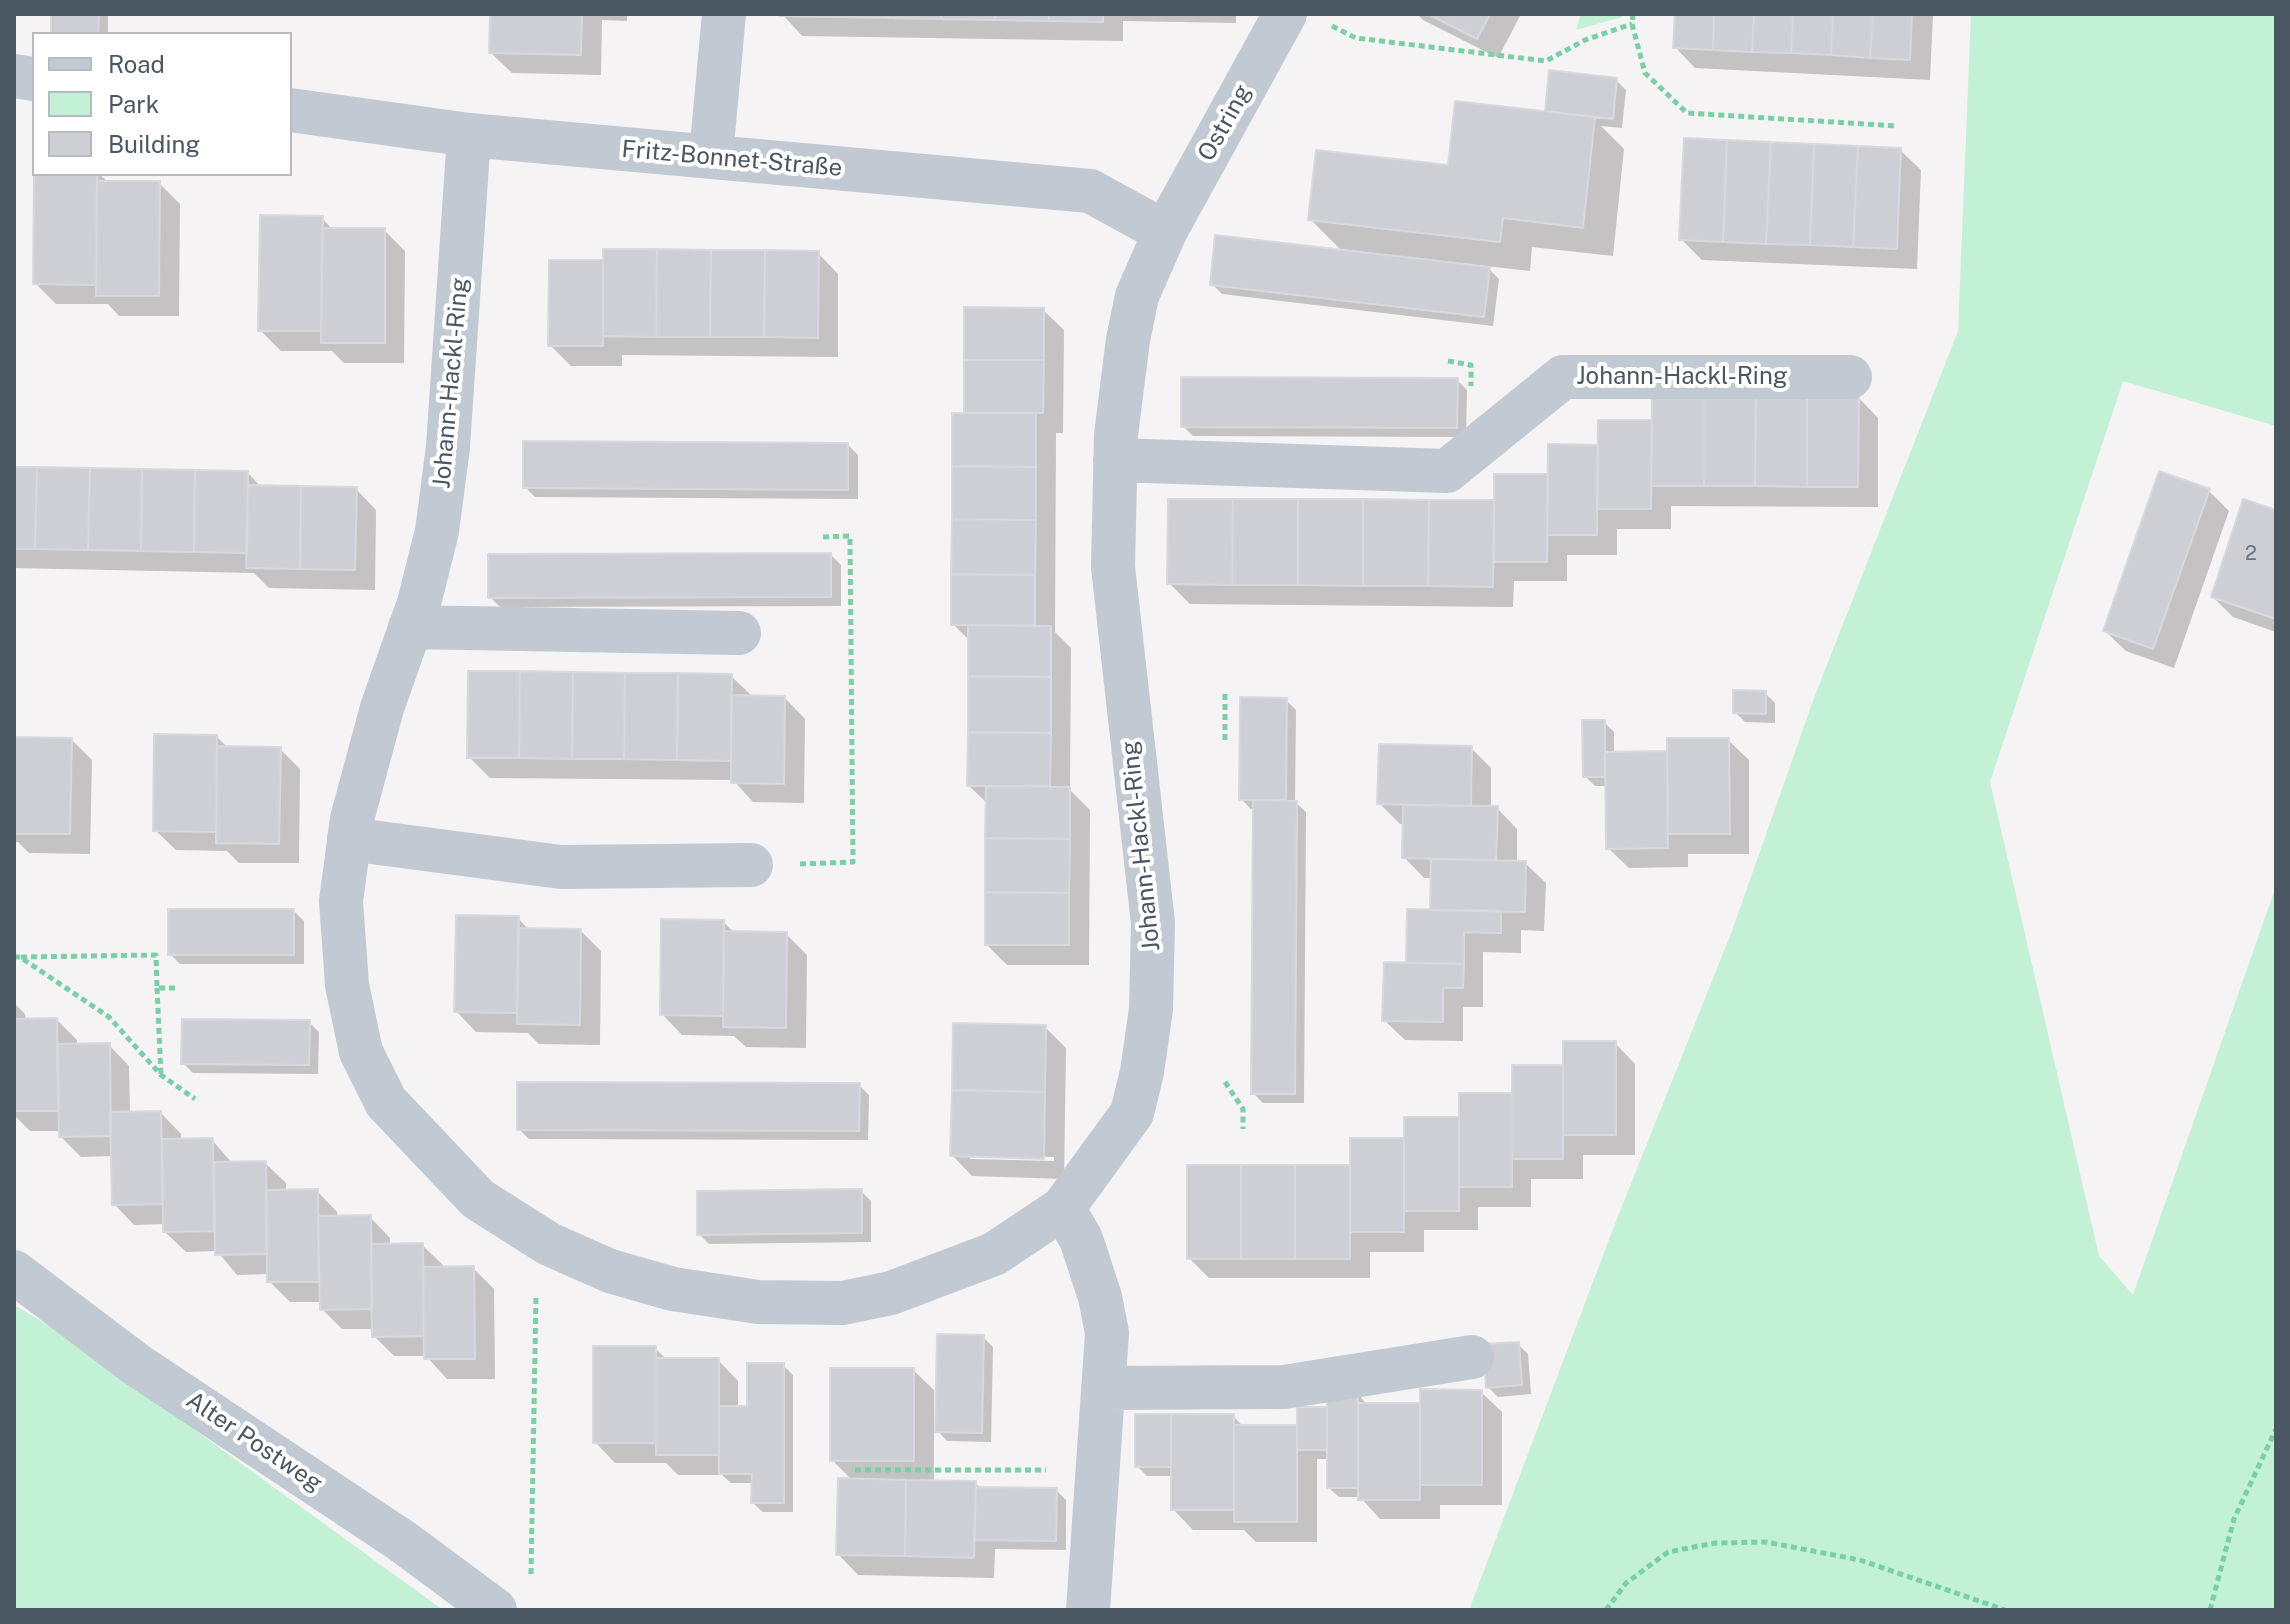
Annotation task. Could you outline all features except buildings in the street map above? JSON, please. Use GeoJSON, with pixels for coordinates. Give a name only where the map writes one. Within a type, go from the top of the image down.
{"type":"FeatureCollection","features":[{"type":"Feature","properties":{"kind":"street"},"geometry":{"type":"LineString","coordinates":[[711,156],[724,14]]}},
{"type":"Feature","properties":{"kind":"street","name":"Ostring"},"geometry":{"type":"LineString","coordinates":[[1165,232],[1303,17]]}},
{"type":"Feature","properties":{"kind":"street","name":"Fritz-Bonnet-Straße"},"geometry":{"type":"LineString","coordinates":[[292,110],[469,135],[1090,191],[1165,232]]}},
{"type":"Feature","properties":{"kind":"street","name":"Johann-Hackl-Ring"},"geometry":{"type":"LineString","coordinates":[[469,135],[443,489],[437,531],[410,627],[382,708],[349,839],[341,901],[347,985],[361,1052],[386,1102],[478,1199],[549,1244],[610,1271],[673,1289],[758,1302],[843,1303],[891,1293],[994,1254],[1063,1208],[1132,1113],[1142,1072],[1151,1009],[1153,923],[1113,567],[1115,460],[1128,340],[1137,296],[1165,232]]}},
{"type":"Feature","properties":{"kind":"street","name":"Johann-Hackl-Ring"},"geometry":{"type":"LineString","coordinates":[[1115,460],[1447,471],[1563,377],[1850,377]]}},
{"type":"Feature","properties":{"kind":"street"},"geometry":{"type":"LineString","coordinates":[[410,627],[739,633]]}},
{"type":"Feature","properties":{"kind":"street"},"geometry":{"type":"LineString","coordinates":[[349,839],[561,867],[751,865]]}},
{"type":"Feature","properties":{"kind":"street"},"geometry":{"type":"LineString","coordinates":[[1063,1208],[1081,1239],[1100,1297],[1107,1333],[1088,1610]]}},
{"type":"Feature","properties":{"kind":"street","name":"Alter Postweg"},"geometry":{"type":"LineString","coordinates":[[14,1272],[137,1365],[402,1541],[495,1610]]}},
{"type":"Feature","properties":{"kind":"street"},"geometry":{"type":"LineString","coordinates":[[1103,1388],[1284,1387],[1472,1357]]}},
{"type":"Feature","properties":{"kind":"path"},"geometry":{"type":"LineString","coordinates":[[1633,14],[1632,24],[1645,73],[1687,113],[1897,126]]}},
{"type":"Feature","properties":{"kind":"path"},"geometry":{"type":"LineString","coordinates":[[1303,17],[1356,38],[1546,61],[1585,40],[1632,24]]}},
{"type":"Feature","properties":{"kind":"path"},"geometry":{"type":"LineString","coordinates":[[751,865],[853,862],[850,536],[822,537]]}},
{"type":"Feature","properties":{"kind":"path"},"geometry":{"type":"LineString","coordinates":[[1225,694],[1225,742]]}},
{"type":"Feature","properties":{"kind":"path"},"geometry":{"type":"LineString","coordinates":[[17,957],[156,955],[161,1075]]}},
{"type":"Feature","properties":{"kind":"path"},"geometry":{"type":"LineString","coordinates":[[17,957],[109,1017],[161,1075],[195,1099]]}},
{"type":"Feature","properties":{"kind":"path"},"geometry":{"type":"LineString","coordinates":[[157,988],[177,988]]}},
{"type":"Feature","properties":{"kind":"path"},"geometry":{"type":"LineString","coordinates":[[1225,1082],[1243,1109],[1243,1129]]}},
{"type":"Feature","properties":{"kind":"path"},"geometry":{"type":"LineString","coordinates":[[531,1581],[536,1295],[549,1244]]}},
{"type":"Feature","properties":{"kind":"path"},"geometry":{"type":"LineString","coordinates":[[2210,1610],[2234,1519],[2276,1429]]}},
{"type":"Feature","properties":{"kind":"path"},"geometry":{"type":"LineString","coordinates":[[855,1470],[1097,1470]]}},
{"type":"Feature","properties":{"kind":"path"},"geometry":{"type":"LineString","coordinates":[[1606,1610],[1626,1583],[1668,1552],[1715,1543],[1766,1542],[1860,1560],[2005,1610]]}},
{"type":"Feature","properties":{"kind":"green space"},"geometry":{"type":"Polygon","coordinates":[[[1581,14],[1622,14],[1622,17],[1576,30],[1581,14]]]}},
{"type":"Feature","properties":{"kind":"green space"},"geometry":{"type":"Polygon","coordinates":[[[1971,14],[2276,14],[2276,426],[2123,381],[1990,782],[2099,1256],[2133,1295],[2276,886],[2276,1610],[1469,1610],[1613,1229],[1732,931],[1814,698],[1958,331],[1971,14]]]}},
{"type":"Feature","properties":{"kind":"green space"},"geometry":{"type":"Polygon","coordinates":[[[14,1305],[61,1333],[443,1610],[14,1610],[14,1305]]]}}]}
